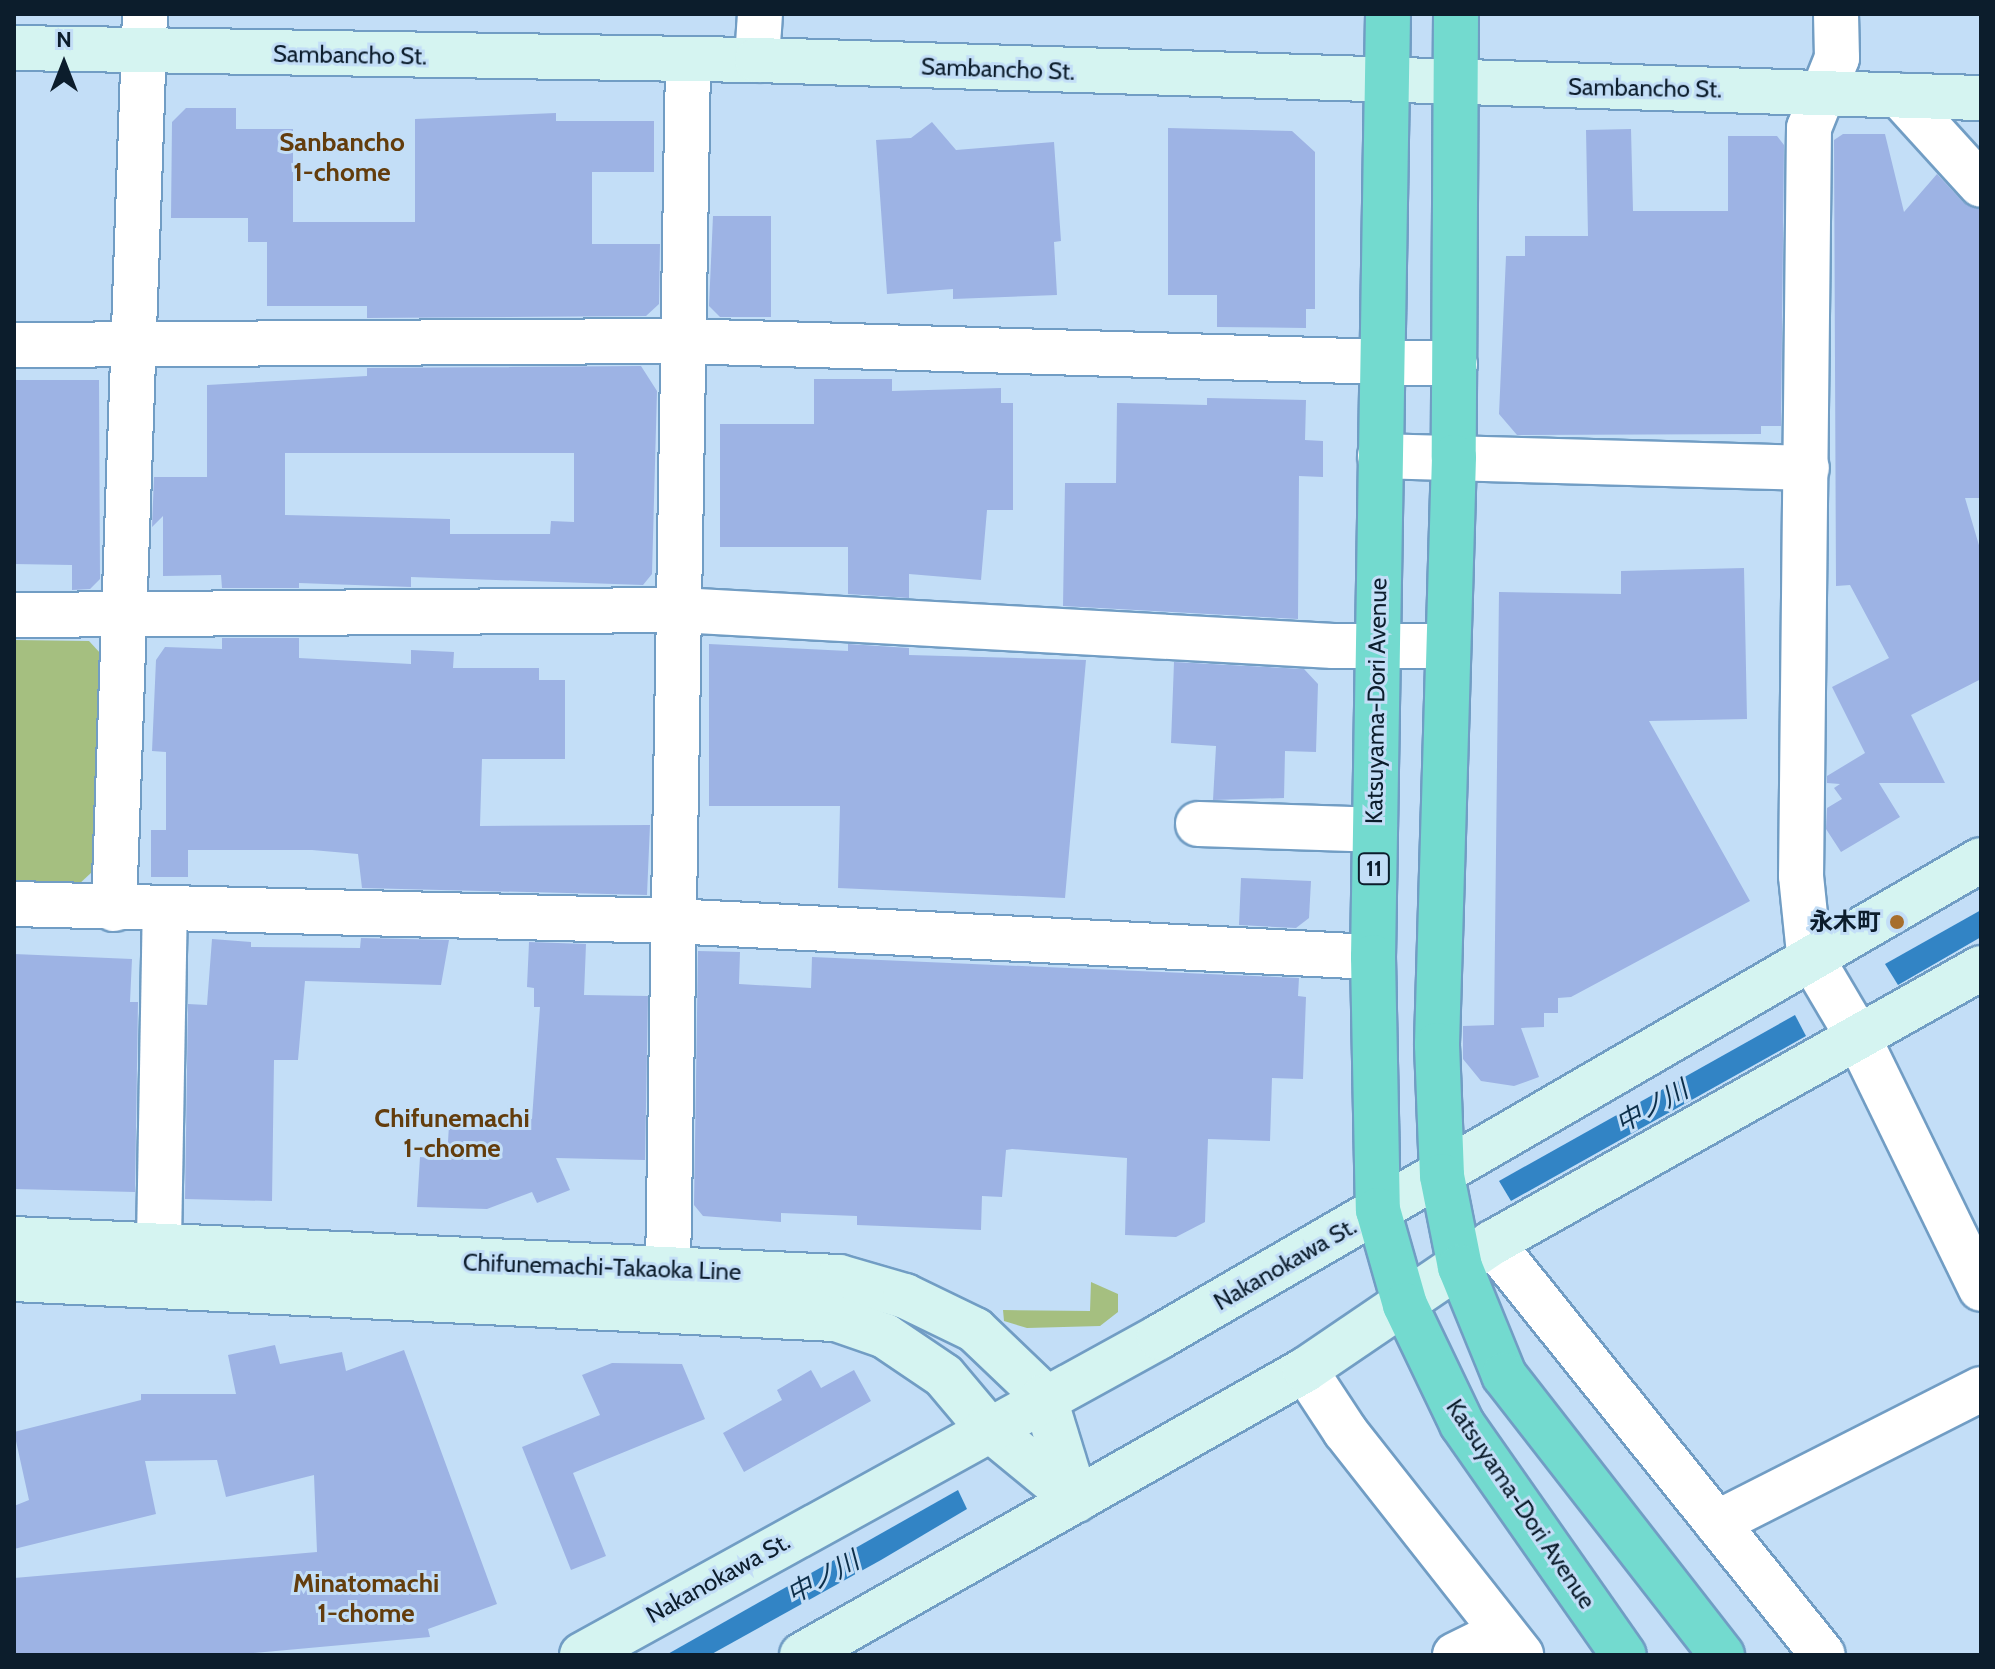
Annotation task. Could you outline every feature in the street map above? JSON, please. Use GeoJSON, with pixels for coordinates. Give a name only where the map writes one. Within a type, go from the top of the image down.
{"type":"FeatureCollection","features":[{"type":"Feature","properties":{"kind":"highway","name":"Katsuyama-Dori Avenue"},"geometry":{"type":"LineString","coordinates":[[1388,14],[1378,363],[1380,456],[1373,957],[1378,1210],[1405,1305],[1462,1424],[1624,1655]]}},
{"type":"Feature","properties":{"kind":"highway"},"geometry":{"type":"LineString","coordinates":[[1456,14],[1454,457],[1437,1045],[1442,1176],[1476,1255],[1504,1375],[1710,1641]]}},
{"type":"Feature","properties":{"kind":"street"},"geometry":{"type":"LineString","coordinates":[[757,60],[760,14]]}},
{"type":"Feature","properties":{"kind":"street"},"geometry":{"type":"LineString","coordinates":[[1836,14],[1837,58],[1809,128],[1801,876],[1809,954],[1858,1037],[1981,1289]]}},
{"type":"Feature","properties":{"kind":"street"},"geometry":{"type":"LineString","coordinates":[[114,909],[127,618],[144,33]]}},
{"type":"Feature","properties":{"kind":"street","name":"Sambancho St."},"geometry":{"type":"LineString","coordinates":[[14,48],[144,33],[688,59],[1388,83],[1981,98]]}},
{"type":"Feature","properties":{"kind":"street"},"geometry":{"type":"LineString","coordinates":[[666,1313],[679,610],[678,341],[688,59]]}},
{"type":"Feature","properties":{"kind":"street"},"geometry":{"type":"LineString","coordinates":[[1900,96],[1981,185]]}},
{"type":"Feature","properties":{"kind":"street"},"geometry":{"type":"LineString","coordinates":[[14,345],[134,348],[678,341],[1455,364]]}},
{"type":"Feature","properties":{"kind":"street"},"geometry":{"type":"LineString","coordinates":[[1380,456],[1807,468]]}},
{"type":"Feature","properties":{"kind":"street"},"geometry":{"type":"LineString","coordinates":[[14,615],[127,618],[679,610],[1377,648],[1448,646]]}},
{"type":"Feature","properties":{"kind":"street"},"geometry":{"type":"LineString","coordinates":[[1198,824],[1375,830]]}},
{"type":"Feature","properties":{"kind":"street","name":"Nakanokawa St."},"geometry":{"type":"LineString","coordinates":[[582,1655],[1442,1176],[1809,954],[1981,860]]}},
{"type":"Feature","properties":{"kind":"street"},"geometry":{"type":"LineString","coordinates":[[14,904],[165,911],[671,921],[1373,957]]}},
{"type":"Feature","properties":{"kind":"street"},"geometry":{"type":"LineString","coordinates":[[158,1263],[165,911]]}},
{"type":"Feature","properties":{"kind":"street"},"geometry":{"type":"LineString","coordinates":[[802,1655],[1305,1370],[1476,1255],[1981,968]]}},
{"type":"Feature","properties":{"kind":"street","name":"Chifunemachi-Takaoka Line"},"geometry":{"type":"LineString","coordinates":[[14,1239],[158,1263],[275,1295],[836,1319],[885,1336],[944,1376],[987,1427],[1076,1500]]}},
{"type":"Feature","properties":{"kind":"street","name":"Chifunemachi-Takaoka Line"},"geometry":{"type":"LineString","coordinates":[[14,1279],[158,1263],[276,1255],[839,1277],[905,1296],[975,1330],[1044,1396],[1076,1500]]}},
{"type":"Feature","properties":{"kind":"street"},"geometry":{"type":"LineString","coordinates":[[1476,1255],[1717,1523],[1823,1655]]}},
{"type":"Feature","properties":{"kind":"street"},"geometry":{"type":"LineString","coordinates":[[1305,1370],[1345,1431],[1511,1643],[1455,1655]]}},
{"type":"Feature","properties":{"kind":"street"},"geometry":{"type":"LineString","coordinates":[[1717,1523],[1981,1389]]}},
{"type":"Feature","properties":{"kind":"green space"},"geometry":{"type":"Polygon","coordinates":[[[14,640],[89,641],[101,654],[92,872],[78,885],[14,882],[14,640]]]}},
{"type":"Feature","properties":{"kind":"green space"},"geometry":{"type":"Polygon","coordinates":[[[1091,1282],[1118,1294],[1118,1312],[1100,1326],[1027,1328],[1004,1321],[1003,1310],[1090,1311],[1091,1282]]]}},
{"type":"Feature","properties":{"kind":"water"},"geometry":{"type":"Polygon","coordinates":[[[1981,910],[1981,937],[1898,985],[1885,964],[1981,910]]]}},
{"type":"Feature","properties":{"kind":"water","name":"中ノ川"},"geometry":{"type":"Polygon","coordinates":[[[1795,1015],[1806,1036],[1511,1201],[1499,1181],[1795,1015]]]}},
{"type":"Feature","properties":{"kind":"water","name":"中ノ川"},"geometry":{"type":"Polygon","coordinates":[[[958,1490],[967,1509],[881,1560],[710,1655],[666,1655],[958,1490]]]}},
{"type":"Feature","properties":{"kind":"building"},"geometry":{"type":"Polygon","coordinates":[[[186,108],[236,108],[236,129],[293,129],[293,222],[415,222],[415,119],[556,113],[556,121],[654,121],[654,172],[592,172],[592,244],[660,244],[659,304],[646,316],[367,318],[367,306],[267,306],[267,242],[248,242],[248,218],[171,218],[172,122],[186,108]]]}},
{"type":"Feature","properties":{"kind":"building"},"geometry":{"type":"Polygon","coordinates":[[[932,122],[956,150],[1054,142],[1061,241],[1054,242],[1057,295],[953,299],[953,289],[887,294],[876,140],[911,138],[932,122]]]}},
{"type":"Feature","properties":{"kind":"building"},"geometry":{"type":"Polygon","coordinates":[[[1168,128],[1292,131],[1315,152],[1315,309],[1306,309],[1306,328],[1217,327],[1217,295],[1168,295],[1168,128]]]}},
{"type":"Feature","properties":{"kind":"building"},"geometry":{"type":"Polygon","coordinates":[[[1631,129],[1633,211],[1728,211],[1728,136],[1777,136],[1784,145],[1781,426],[1761,426],[1761,434],[1517,435],[1499,414],[1506,256],[1525,256],[1525,236],[1588,236],[1586,130],[1631,129]]]}},
{"type":"Feature","properties":{"kind":"building"},"geometry":{"type":"Polygon","coordinates":[[[1843,134],[1885,134],[1904,212],[1937,174],[1963,202],[1981,209],[1981,498],[1965,498],[1981,552],[1981,679],[1911,715],[1945,783],[1879,783],[1900,817],[1841,852],[1826,829],[1827,808],[1842,799],[1834,788],[1840,784],[1827,783],[1827,776],[1865,753],[1832,687],[1889,658],[1850,585],[1836,586],[1834,140],[1843,134]]]}},
{"type":"Feature","properties":{"kind":"building"},"geometry":{"type":"Polygon","coordinates":[[[713,216],[771,216],[771,317],[720,317],[709,306],[713,216]]]}},
{"type":"Feature","properties":{"kind":"building"},"geometry":{"type":"Polygon","coordinates":[[[641,366],[657,391],[652,574],[643,585],[411,577],[411,587],[299,583],[299,588],[222,588],[221,575],[163,576],[163,516],[152,527],[154,477],[207,477],[207,385],[367,376],[367,368],[641,366]],[[285,453],[285,515],[450,519],[450,534],[550,534],[551,521],[574,522],[574,453],[285,453]]]}},
{"type":"Feature","properties":{"kind":"building"},"geometry":{"type":"Polygon","coordinates":[[[814,379],[892,379],[892,391],[1001,388],[1001,403],[1013,403],[1013,510],[987,510],[981,580],[909,574],[909,598],[848,594],[848,547],[720,547],[720,424],[814,424],[814,379]]]}},
{"type":"Feature","properties":{"kind":"building"},"geometry":{"type":"Polygon","coordinates":[[[14,380],[99,380],[100,579],[90,589],[72,590],[72,565],[14,564],[14,380]]]}},
{"type":"Feature","properties":{"kind":"building"},"geometry":{"type":"Polygon","coordinates":[[[1207,398],[1306,400],[1305,440],[1323,441],[1323,477],[1299,476],[1298,619],[1063,606],[1065,483],[1116,483],[1117,403],[1207,405],[1207,398]]]}},
{"type":"Feature","properties":{"kind":"building"},"geometry":{"type":"Polygon","coordinates":[[[1744,568],[1747,719],[1649,721],[1750,901],[1571,997],[1558,998],[1558,1013],[1544,1013],[1544,1027],[1521,1028],[1539,1077],[1514,1086],[1481,1081],[1463,1059],[1463,1026],[1494,1025],[1499,592],[1621,594],[1621,571],[1744,568]]]}},
{"type":"Feature","properties":{"kind":"building"},"geometry":{"type":"Polygon","coordinates":[[[222,638],[299,638],[299,658],[411,664],[411,650],[454,652],[453,668],[539,668],[539,680],[565,680],[565,759],[482,759],[480,826],[650,825],[647,895],[362,888],[358,854],[312,850],[188,850],[188,877],[151,877],[151,830],[166,830],[166,752],[152,751],[156,660],[165,647],[222,649],[222,638]]]}},
{"type":"Feature","properties":{"kind":"building"},"geometry":{"type":"Polygon","coordinates":[[[709,644],[848,651],[848,644],[909,648],[909,655],[1086,660],[1065,898],[838,888],[840,806],[709,806],[709,644]]]}},
{"type":"Feature","properties":{"kind":"building"},"geometry":{"type":"Polygon","coordinates":[[[1174,662],[1304,669],[1318,684],[1316,752],[1285,751],[1284,798],[1213,800],[1216,746],[1171,743],[1174,662]]]}},
{"type":"Feature","properties":{"kind":"building"},"geometry":{"type":"Polygon","coordinates":[[[1241,878],[1311,881],[1309,918],[1296,928],[1239,925],[1241,878]]]}},
{"type":"Feature","properties":{"kind":"building"},"geometry":{"type":"Polygon","coordinates":[[[361,938],[449,940],[441,985],[305,981],[298,1060],[274,1060],[272,1201],[185,1199],[188,1004],[207,1005],[212,939],[251,942],[251,947],[360,948],[361,938]]]}},
{"type":"Feature","properties":{"kind":"building"},"geometry":{"type":"Polygon","coordinates":[[[529,942],[586,944],[584,995],[648,996],[645,1160],[556,1158],[570,1190],[537,1203],[532,1192],[487,1209],[417,1207],[420,1157],[447,1159],[449,1125],[532,1119],[540,1007],[534,1007],[534,988],[527,987],[529,942]]]}},
{"type":"Feature","properties":{"kind":"building"},"geometry":{"type":"Polygon","coordinates":[[[698,951],[740,952],[739,984],[811,988],[812,957],[1299,978],[1298,996],[1306,997],[1303,1079],[1272,1078],[1270,1141],[1208,1139],[1205,1222],[1176,1237],[1125,1235],[1127,1158],[1012,1149],[1006,1150],[1002,1197],[982,1196],[981,1230],[857,1225],[857,1216],[781,1213],[781,1222],[703,1216],[694,1205],[698,951]]]}},
{"type":"Feature","properties":{"kind":"building"},"geometry":{"type":"Polygon","coordinates":[[[14,954],[132,959],[130,1002],[138,1002],[135,1192],[14,1189],[14,954]]]}},
{"type":"Feature","properties":{"kind":"building"},"geometry":{"type":"Polygon","coordinates":[[[275,1345],[280,1364],[342,1352],[346,1371],[404,1350],[497,1604],[428,1629],[430,1637],[232,1655],[14,1655],[14,1578],[317,1552],[314,1475],[226,1497],[217,1460],[145,1461],[156,1514],[14,1549],[14,1506],[29,1500],[14,1432],[141,1400],[141,1394],[236,1394],[228,1355],[275,1345]]]}},
{"type":"Feature","properties":{"kind":"building"},"geometry":{"type":"Polygon","coordinates":[[[612,1363],[682,1364],[705,1419],[573,1473],[606,1556],[571,1570],[522,1447],[600,1415],[582,1375],[612,1363]]]}},
{"type":"Feature","properties":{"kind":"building"},"geometry":{"type":"Polygon","coordinates":[[[811,1370],[821,1388],[854,1370],[871,1401],[744,1472],[723,1433],[782,1400],[777,1390],[811,1370]]]}},
{"type":"Feature","properties":{"kind":"place","name":"永木町"},"geometry":{"type":"Point","coordinates":[1897,922]}},
{"type":"Feature","properties":{"kind":"district","name":"Sanbancho 1-chome"},"geometry":{"type":"Point","coordinates":[342,158]}},
{"type":"Feature","properties":{"kind":"district","name":"Chifunemachi 1-chome"},"geometry":{"type":"Point","coordinates":[452,1134]}},
{"type":"Feature","properties":{"kind":"district","name":"Minatomachi 1-chome"},"geometry":{"type":"Point","coordinates":[366,1599]}}]}
